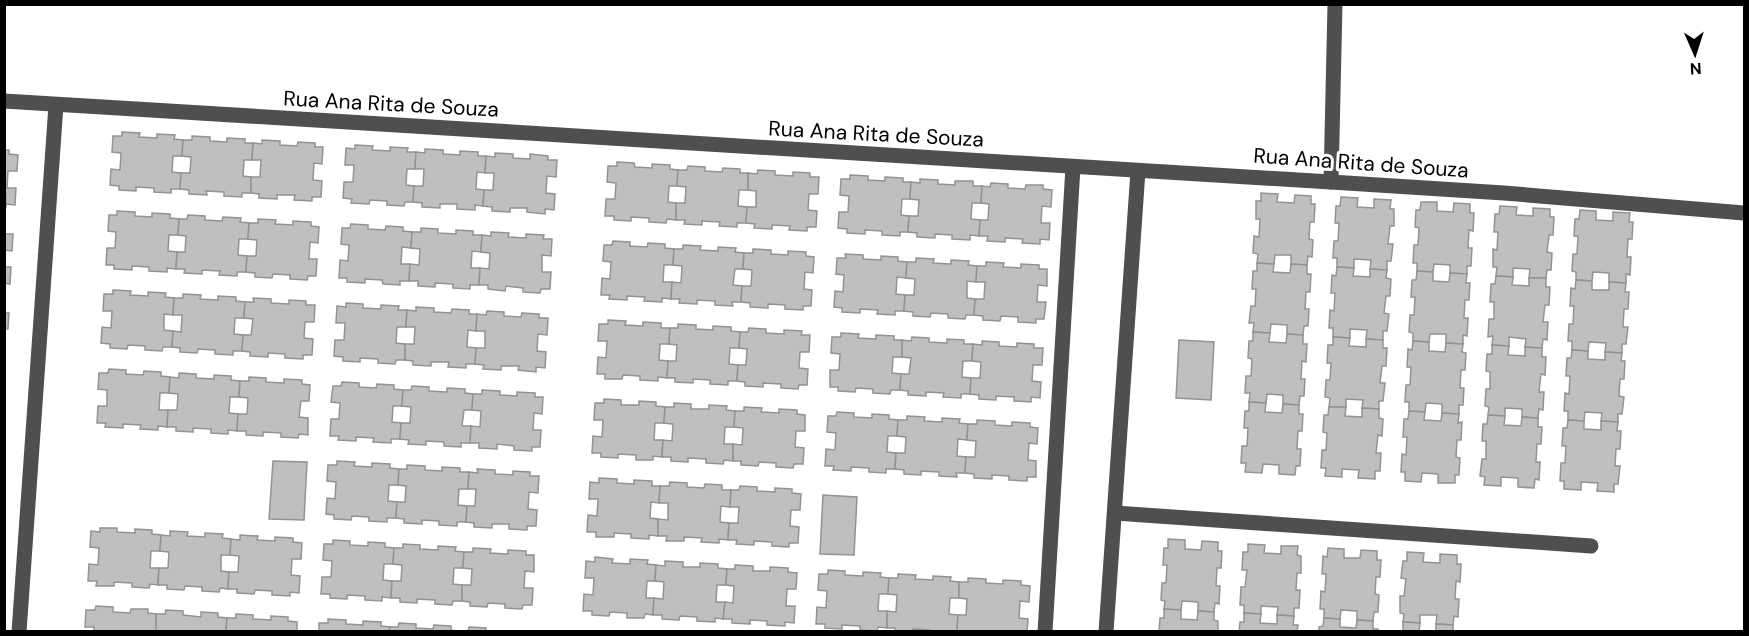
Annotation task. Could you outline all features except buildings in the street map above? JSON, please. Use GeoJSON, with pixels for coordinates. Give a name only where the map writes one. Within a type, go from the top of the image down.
{"type":"FeatureCollection","features":[{"type":"Feature","properties":{"kind":"street"},"geometry":{"type":"LineString","coordinates":[[1331,182],[1335,4]]}},
{"type":"Feature","properties":{"kind":"street","name":"Rua Ana Rita de Souza"},"geometry":{"type":"LineString","coordinates":[[4,101],[1504,193],[1744,213]]}},
{"type":"Feature","properties":{"kind":"street"},"geometry":{"type":"LineString","coordinates":[[20,632],[56,105]]}},
{"type":"Feature","properties":{"kind":"street"},"geometry":{"type":"LineString","coordinates":[[1045,632],[1073,167]]}},
{"type":"Feature","properties":{"kind":"street"},"geometry":{"type":"LineString","coordinates":[[1106,632],[1138,171]]}},
{"type":"Feature","properties":{"kind":"street"},"geometry":{"type":"LineString","coordinates":[[1115,513],[1592,546]]}}]}
